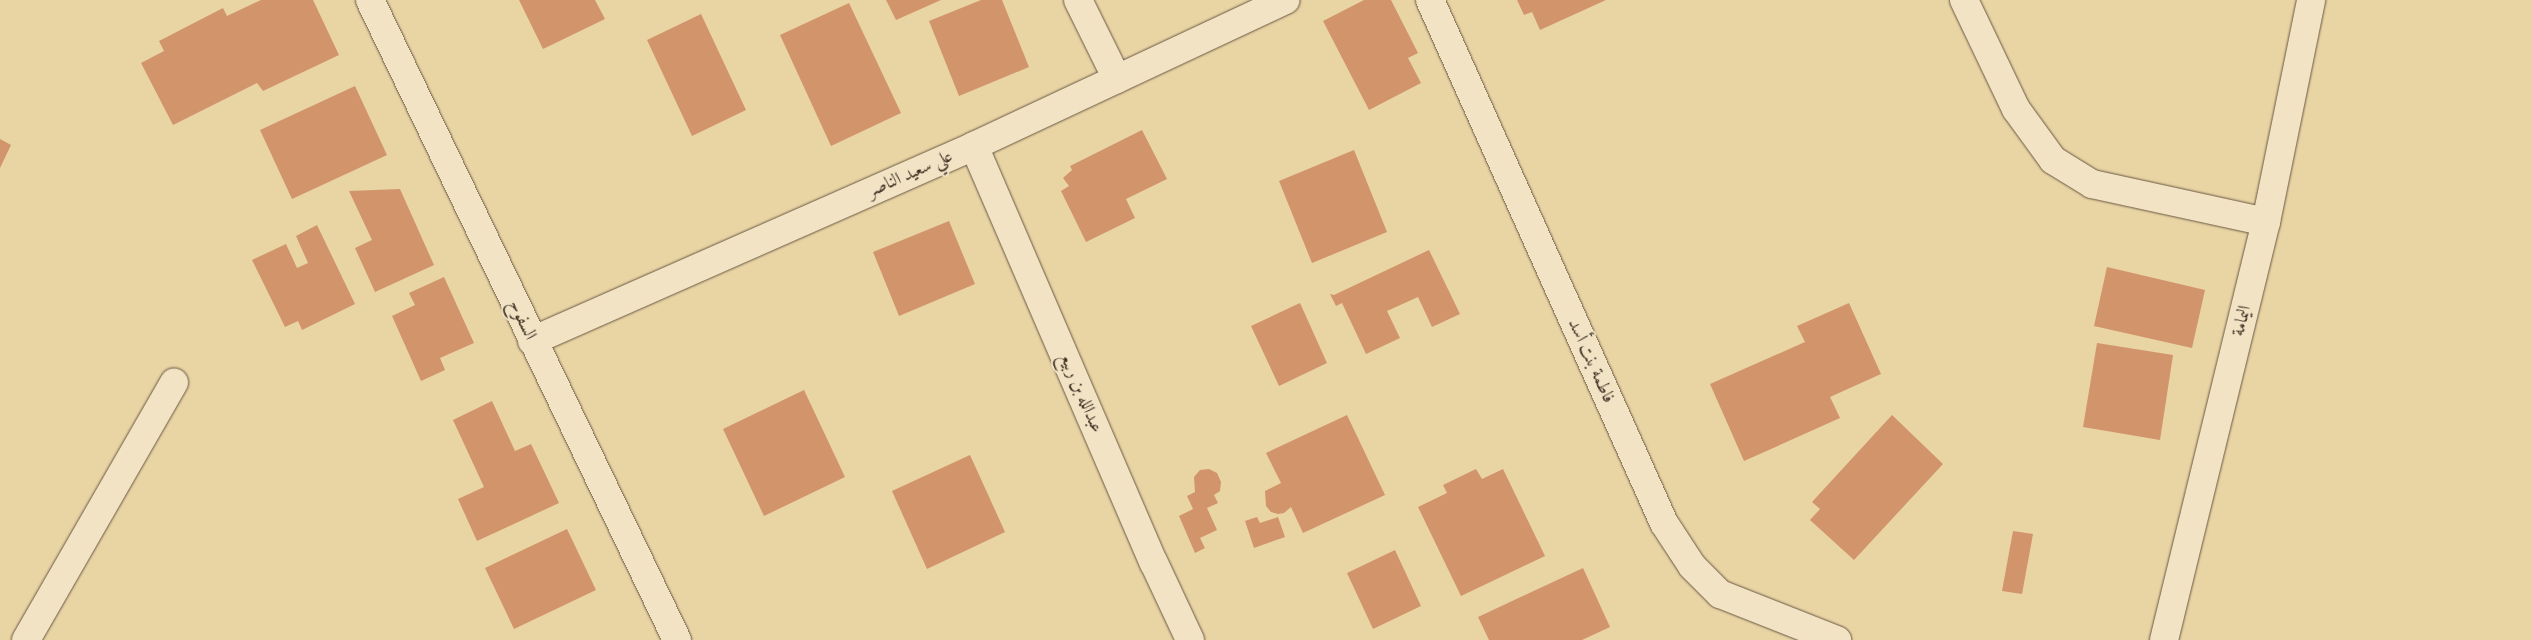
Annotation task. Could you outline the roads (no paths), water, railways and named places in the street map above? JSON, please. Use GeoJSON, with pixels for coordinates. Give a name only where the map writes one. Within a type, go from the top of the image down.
{"type":"FeatureCollection","features":[{"type":"Feature","properties":{"kind":"street","name":"السفوح"},"geometry":{"type":"LineString","coordinates":[[370,0],[677,640]]}},
{"type":"Feature","properties":{"kind":"street"},"geometry":{"type":"LineString","coordinates":[[1078,0],[1117,78]]}},
{"type":"Feature","properties":{"kind":"street","name":"علي سعيد الناصر"},"geometry":{"type":"LineString","coordinates":[[532,341],[974,146],[1286,0]]}},
{"type":"Feature","properties":{"kind":"street","name":"فاطمة بنت أسد"},"geometry":{"type":"LineString","coordinates":[[1430,0],[1664,523],[1692,566],[1720,594],[1838,640]]}},
{"type":"Feature","properties":{"kind":"street"},"geometry":{"type":"LineString","coordinates":[[1964,0],[2016,109],[2053,160],[2092,184],[2266,222]]}},
{"type":"Feature","properties":{"kind":"street","name":"اليمامة"},"geometry":{"type":"LineString","coordinates":[[2164,640],[2266,222],[2311,0]]}},
{"type":"Feature","properties":{"kind":"street","name":"عبدالله بن ربيع"},"geometry":{"type":"LineString","coordinates":[[974,146],[1154,563],[1190,640]]}},
{"type":"Feature","properties":{"kind":"street"},"geometry":{"type":"LineString","coordinates":[[26,640],[174,383]]}}]}
